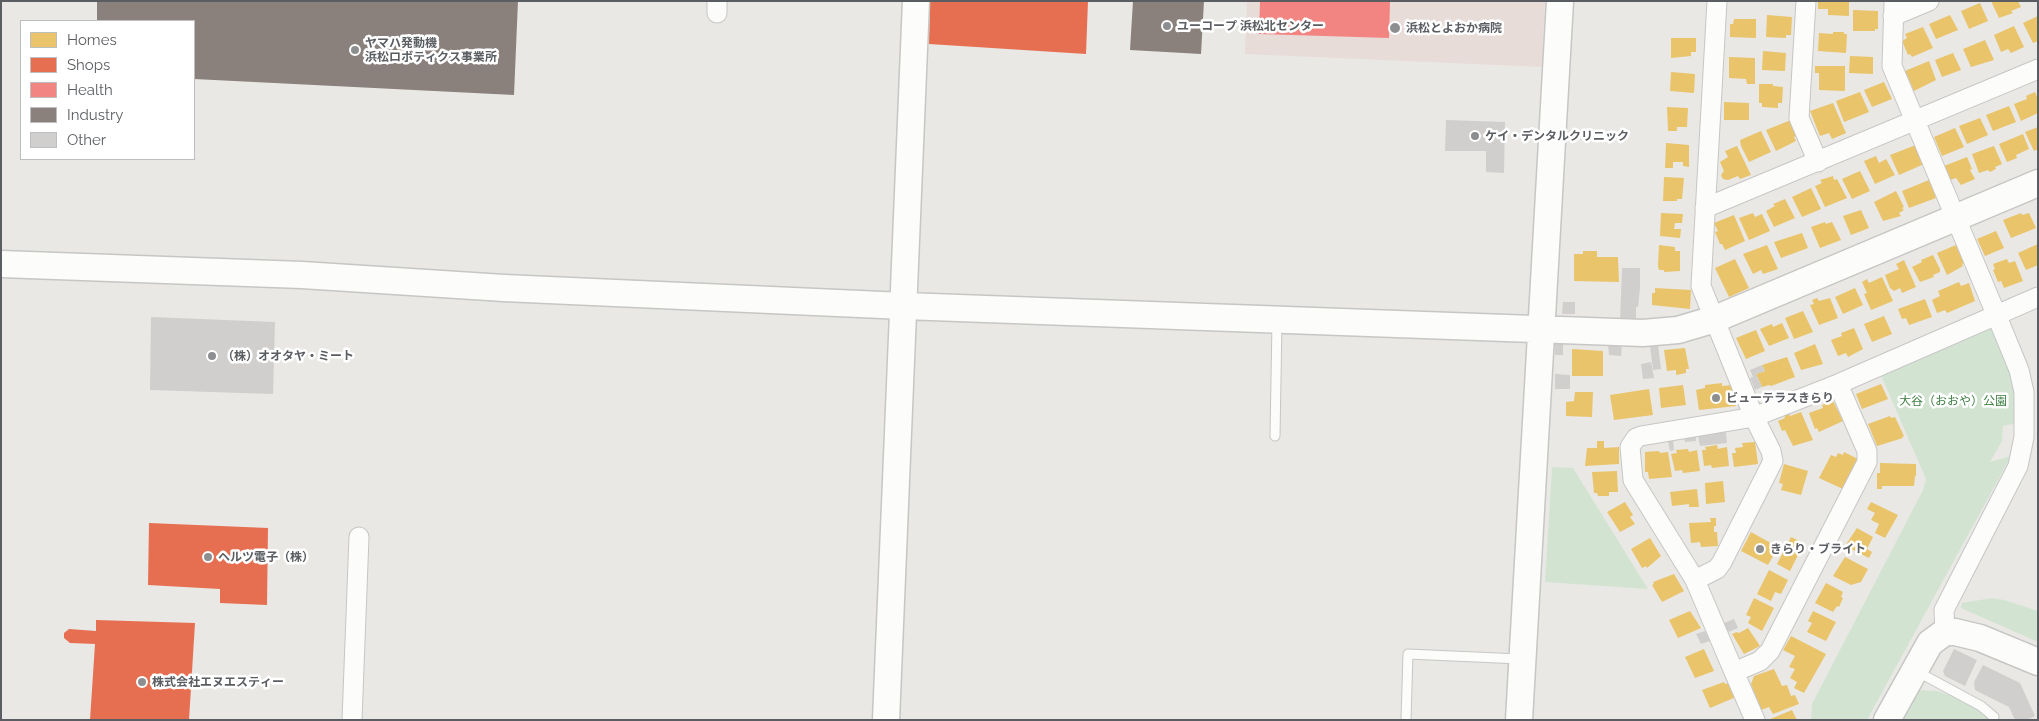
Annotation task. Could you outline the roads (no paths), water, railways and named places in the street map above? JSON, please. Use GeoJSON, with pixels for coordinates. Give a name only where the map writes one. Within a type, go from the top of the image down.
{"type":"FeatureCollection","features":[{"type":"Feature","properties":{"kind":"street"},"geometry":{"type":"LineString","coordinates":[[886,720],[916,1]]}},
{"type":"Feature","properties":{"kind":"street"},"geometry":{"type":"LineString","coordinates":[[1519,720],[1560,1]]}},
{"type":"Feature","properties":{"kind":"street"},"geometry":{"type":"LineString","coordinates":[[1695,580],[1720,566],[1772,465],[1773,457],[1754,417],[1701,286],[1717,1]]}},
{"type":"Feature","properties":{"kind":"street"},"geometry":{"type":"LineString","coordinates":[[1806,1],[1799,118],[1818,162]]}},
{"type":"Feature","properties":{"kind":"street"},"geometry":{"type":"LineString","coordinates":[[1929,1],[1893,8],[1891,64],[2019,370],[2024,392],[2024,437],[2018,466],[1944,610],[1945,632]]}},
{"type":"Feature","properties":{"kind":"street"},"geometry":{"type":"LineString","coordinates":[[1706,208],[2038,69]]}},
{"type":"Feature","properties":{"kind":"street"},"geometry":{"type":"LineString","coordinates":[[1,264],[302,275],[504,288],[904,306],[1643,333],[1678,330],[1714,319],[2038,183]]}},
{"type":"Feature","properties":{"kind":"street"},"geometry":{"type":"LineString","coordinates":[[1755,720],[1695,580],[1633,480],[1630,448],[1633,442],[1641,436],[1754,417],[1838,384],[2038,297]]}},
{"type":"Feature","properties":{"kind":"street"},"geometry":{"type":"LineString","coordinates":[[1734,672],[1760,661],[1770,651],[1867,462],[1867,451],[1838,384]]}},
{"type":"Feature","properties":{"kind":"street"},"geometry":{"type":"LineString","coordinates":[[352,720],[359,537]]}},
{"type":"Feature","properties":{"kind":"street"},"geometry":{"type":"LineString","coordinates":[[1886,720],[1930,643],[1945,632],[1955,632],[1980,638],[2038,662]]}},
{"type":"Feature","properties":{"kind":"lane"},"geometry":{"type":"LineString","coordinates":[[1275,436],[1277,319]]}},
{"type":"Feature","properties":{"kind":"lane"},"geometry":{"type":"LineString","coordinates":[[1406,720],[1408,654],[1523,659]]}},
{"type":"Feature","properties":{"kind":"lane"},"geometry":{"type":"LineString","coordinates":[[1914,670],[1980,706],[1994,718]]}},
{"type":"Feature","properties":{"kind":"place","name":"ユーコープ 浜松北センター"},"geometry":{"type":"Point","coordinates":[1167,26]}},
{"type":"Feature","properties":{"kind":"place","name":"浜松とよおか病院"},"geometry":{"type":"Point","coordinates":[1395,28]}},
{"type":"Feature","properties":{"kind":"place","name":"ヤマハ発動機 浜松ロボティクス事業所"},"geometry":{"type":"Point","coordinates":[355,50]}},
{"type":"Feature","properties":{"kind":"place","name":"ケイ・デンタルクリニック"},"geometry":{"type":"Point","coordinates":[1475,136]}},
{"type":"Feature","properties":{"kind":"place","name":"（株）オオタヤ・ミート"},"geometry":{"type":"Point","coordinates":[212,356]}},
{"type":"Feature","properties":{"kind":"place","name":"ビューテラスきらり"},"geometry":{"type":"Point","coordinates":[1716,398]}},
{"type":"Feature","properties":{"kind":"place","name":"きらり・ブライト"},"geometry":{"type":"Point","coordinates":[1760,549]}},
{"type":"Feature","properties":{"kind":"place","name":"ヘルツ電子（株）"},"geometry":{"type":"Point","coordinates":[208,557]}},
{"type":"Feature","properties":{"kind":"place","name":"株式会社エヌエスティー"},"geometry":{"type":"Point","coordinates":[142,682]}},
{"type":"Feature","properties":{"kind":"park label","name":"大谷（おおや）公園"},"geometry":{"type":"Point","coordinates":[1953,401]}}]}
